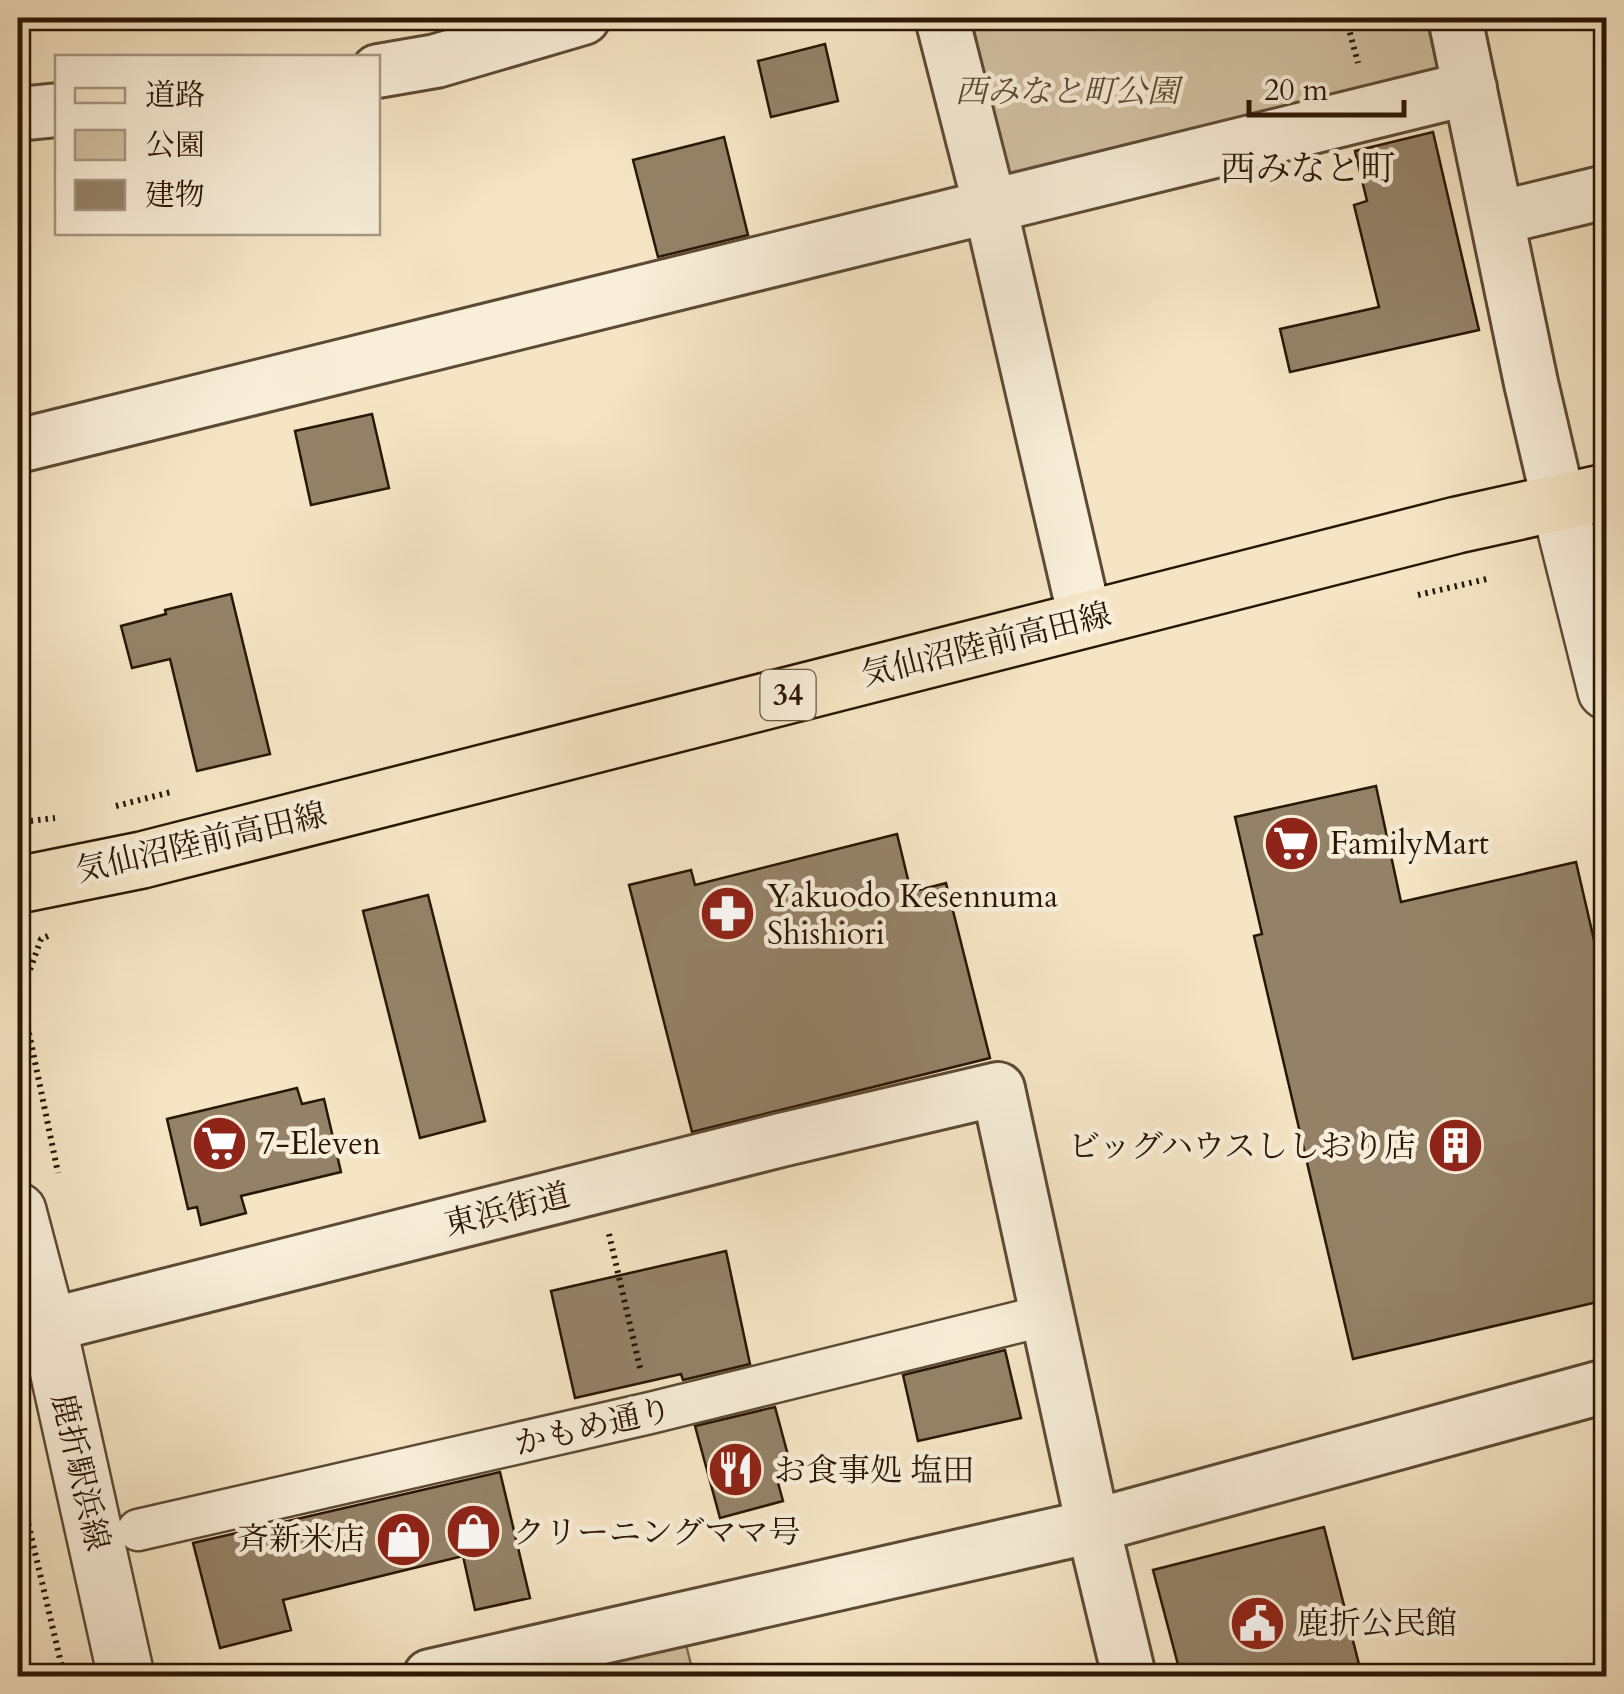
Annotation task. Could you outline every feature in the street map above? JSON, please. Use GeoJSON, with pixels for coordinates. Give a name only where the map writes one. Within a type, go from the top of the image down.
{"type":"FeatureCollection","features":[{"type":"Feature","properties":{"kind":"main road","name":"気仙沼陸前高田線"},"geometry":{"type":"LineString","coordinates":[[18,885],[142,860],[1086,618],[1582,497]]}},
{"type":"Feature","properties":{"kind":"street"},"geometry":{"type":"LineString","coordinates":[[380,71],[436,61],[584,18]]}},
{"type":"Feature","properties":{"kind":"street"},"geometry":{"type":"LineString","coordinates":[[942,18],[1086,618]]}},
{"type":"Feature","properties":{"kind":"street"},"geometry":{"type":"LineString","coordinates":[[1454,18],[1531,383],[1582,497],[1606,691]]}},
{"type":"Feature","properties":{"kind":"street"},"geometry":{"type":"LineString","coordinates":[[18,446],[1470,88]]}},
{"type":"Feature","properties":{"kind":"street"},"geometry":{"type":"LineString","coordinates":[[18,114],[55,110]]}},
{"type":"Feature","properties":{"kind":"street"},"geometry":{"type":"LineString","coordinates":[[1498,218],[1606,192]]}},
{"type":"Feature","properties":{"kind":"street","name":"東浜街道"},"geometry":{"type":"LineString","coordinates":[[33,1329],[998,1089],[1048,1315]]}},
{"type":"Feature","properties":{"kind":"street","name":"鹿折駅浜線"},"geometry":{"type":"LineString","coordinates":[[18,1211],[33,1329],[126,1676]]}},
{"type":"Feature","properties":{"kind":"street"},"geometry":{"type":"LineString","coordinates":[[1048,1315],[1129,1676]]}},
{"type":"Feature","properties":{"kind":"street","name":"かもめ通り"},"geometry":{"type":"LineString","coordinates":[[138,1530],[650,1413],[1048,1315]]}},
{"type":"Feature","properties":{"kind":"street"},"geometry":{"type":"LineString","coordinates":[[430,1676],[1093,1526],[1606,1386]]}},
{"type":"Feature","properties":{"kind":"path"},"geometry":{"type":"LineString","coordinates":[[1346,18],[1359,70]]}},
{"type":"Feature","properties":{"kind":"path"},"geometry":{"type":"LineString","coordinates":[[1408,598],[1486,579]]}},
{"type":"Feature","properties":{"kind":"path"},"geometry":{"type":"LineString","coordinates":[[54,932],[41,940],[20,1005],[59,1176]]}},
{"type":"Feature","properties":{"kind":"path"},"geometry":{"type":"LineString","coordinates":[[598,1186],[650,1413]]}},
{"type":"Feature","properties":{"kind":"path"},"geometry":{"type":"LineString","coordinates":[[18,1480],[64,1676]]}},
{"type":"Feature","properties":{"kind":"path"},"geometry":{"type":"LineString","coordinates":[[18,1551],[33,1548]]}},
{"type":"Feature","properties":{"kind":"green space","name":"西みなと町公園"},"geometry":{"type":"Polygon","coordinates":[[[971,18],[1426,18],[1440,77],[1010,178],[971,18]]]}},
{"type":"Feature","properties":{"kind":"green space"},"geometry":{"type":"Polygon","coordinates":[[[685,1641],[694,1676],[539,1676],[685,1641]]]}},
{"type":"Feature","properties":{"kind":"building"},"geometry":{"type":"Polygon","coordinates":[[[825,44],[838,101],[771,117],[758,61],[825,44]]]}},
{"type":"Feature","properties":{"kind":"building"},"geometry":{"type":"Polygon","coordinates":[[[1433,132],[1479,330],[1290,372],[1280,329],[1379,307],[1354,205],[1367,201],[1355,151],[1433,132]]]}},
{"type":"Feature","properties":{"kind":"building"},"geometry":{"type":"Polygon","coordinates":[[[724,137],[748,235],[658,257],[633,160],[724,137]]]}},
{"type":"Feature","properties":{"kind":"building"},"geometry":{"type":"Polygon","coordinates":[[[372,414],[389,488],[311,505],[295,431],[372,414]]]}},
{"type":"Feature","properties":{"kind":"building"},"geometry":{"type":"Polygon","coordinates":[[[231,594],[270,754],[197,771],[170,659],[132,668],[121,626],[166,614],[165,610],[231,594]]]}},
{"type":"Feature","properties":{"kind":"building","name":"ビッグハウスししおり店"},"geometry":{"type":"Polygon","coordinates":[[[1376,786],[1401,902],[1576,862],[1606,992],[1606,1300],[1353,1359],[1254,936],[1262,934],[1235,817],[1376,786]]]}},
{"type":"Feature","properties":{"kind":"building"},"geometry":{"type":"Polygon","coordinates":[[[897,834],[911,892],[946,883],[990,1058],[692,1132],[629,885],[691,870],[695,885],[897,834]]]}},
{"type":"Feature","properties":{"kind":"building"},"geometry":{"type":"Polygon","coordinates":[[[428,895],[485,1121],[420,1138],[363,911],[428,895]]]}},
{"type":"Feature","properties":{"kind":"building"},"geometry":{"type":"Polygon","coordinates":[[[297,1088],[302,1104],[324,1099],[341,1172],[241,1196],[246,1213],[201,1225],[197,1207],[188,1209],[167,1119],[297,1088]]]}},
{"type":"Feature","properties":{"kind":"building"},"geometry":{"type":"Polygon","coordinates":[[[726,1251],[750,1364],[683,1380],[681,1374],[575,1398],[551,1291],[726,1251]]]}},
{"type":"Feature","properties":{"kind":"building"},"geometry":{"type":"Polygon","coordinates":[[[1005,1350],[1021,1418],[918,1441],[903,1375],[1005,1350]]]}},
{"type":"Feature","properties":{"kind":"building"},"geometry":{"type":"Polygon","coordinates":[[[775,1407],[793,1474],[777,1479],[783,1501],[720,1518],[695,1426],[775,1407]]]}},
{"type":"Feature","properties":{"kind":"building"},"geometry":{"type":"Polygon","coordinates":[[[500,1472],[530,1598],[475,1610],[463,1556],[283,1600],[291,1630],[220,1648],[193,1543],[500,1472]]]}},
{"type":"Feature","properties":{"kind":"building","name":"鹿折公民館"},"geometry":{"type":"Polygon","coordinates":[[[1324,1527],[1362,1676],[1181,1676],[1153,1570],[1324,1527]]]}},
{"type":"Feature","properties":{"kind":"place","name":"FamilyMart"},"geometry":{"type":"Point","coordinates":[1291,843]}},
{"type":"Feature","properties":{"kind":"place","name":"Yakuodo Kesennuma Shishiori"},"geometry":{"type":"Point","coordinates":[728,914]}},
{"type":"Feature","properties":{"kind":"place","name":"7-Eleven"},"geometry":{"type":"Point","coordinates":[220,1143]}},
{"type":"Feature","properties":{"kind":"place","name":"ビッグハウスししおり店"},"geometry":{"type":"Point","coordinates":[1455,1146]}},
{"type":"Feature","properties":{"kind":"place","name":"お食事処 塩田"},"geometry":{"type":"Point","coordinates":[735,1470]}},
{"type":"Feature","properties":{"kind":"place","name":"クリーニングママ号"},"geometry":{"type":"Point","coordinates":[474,1532]}},
{"type":"Feature","properties":{"kind":"place","name":"斉新米店"},"geometry":{"type":"Point","coordinates":[404,1539]}},
{"type":"Feature","properties":{"kind":"place","name":"鹿折公民館"},"geometry":{"type":"Point","coordinates":[1258,1623]}},
{"type":"Feature","properties":{"kind":"district","name":"西みなと町"},"geometry":{"type":"Point","coordinates":[1308,168]}}]}
